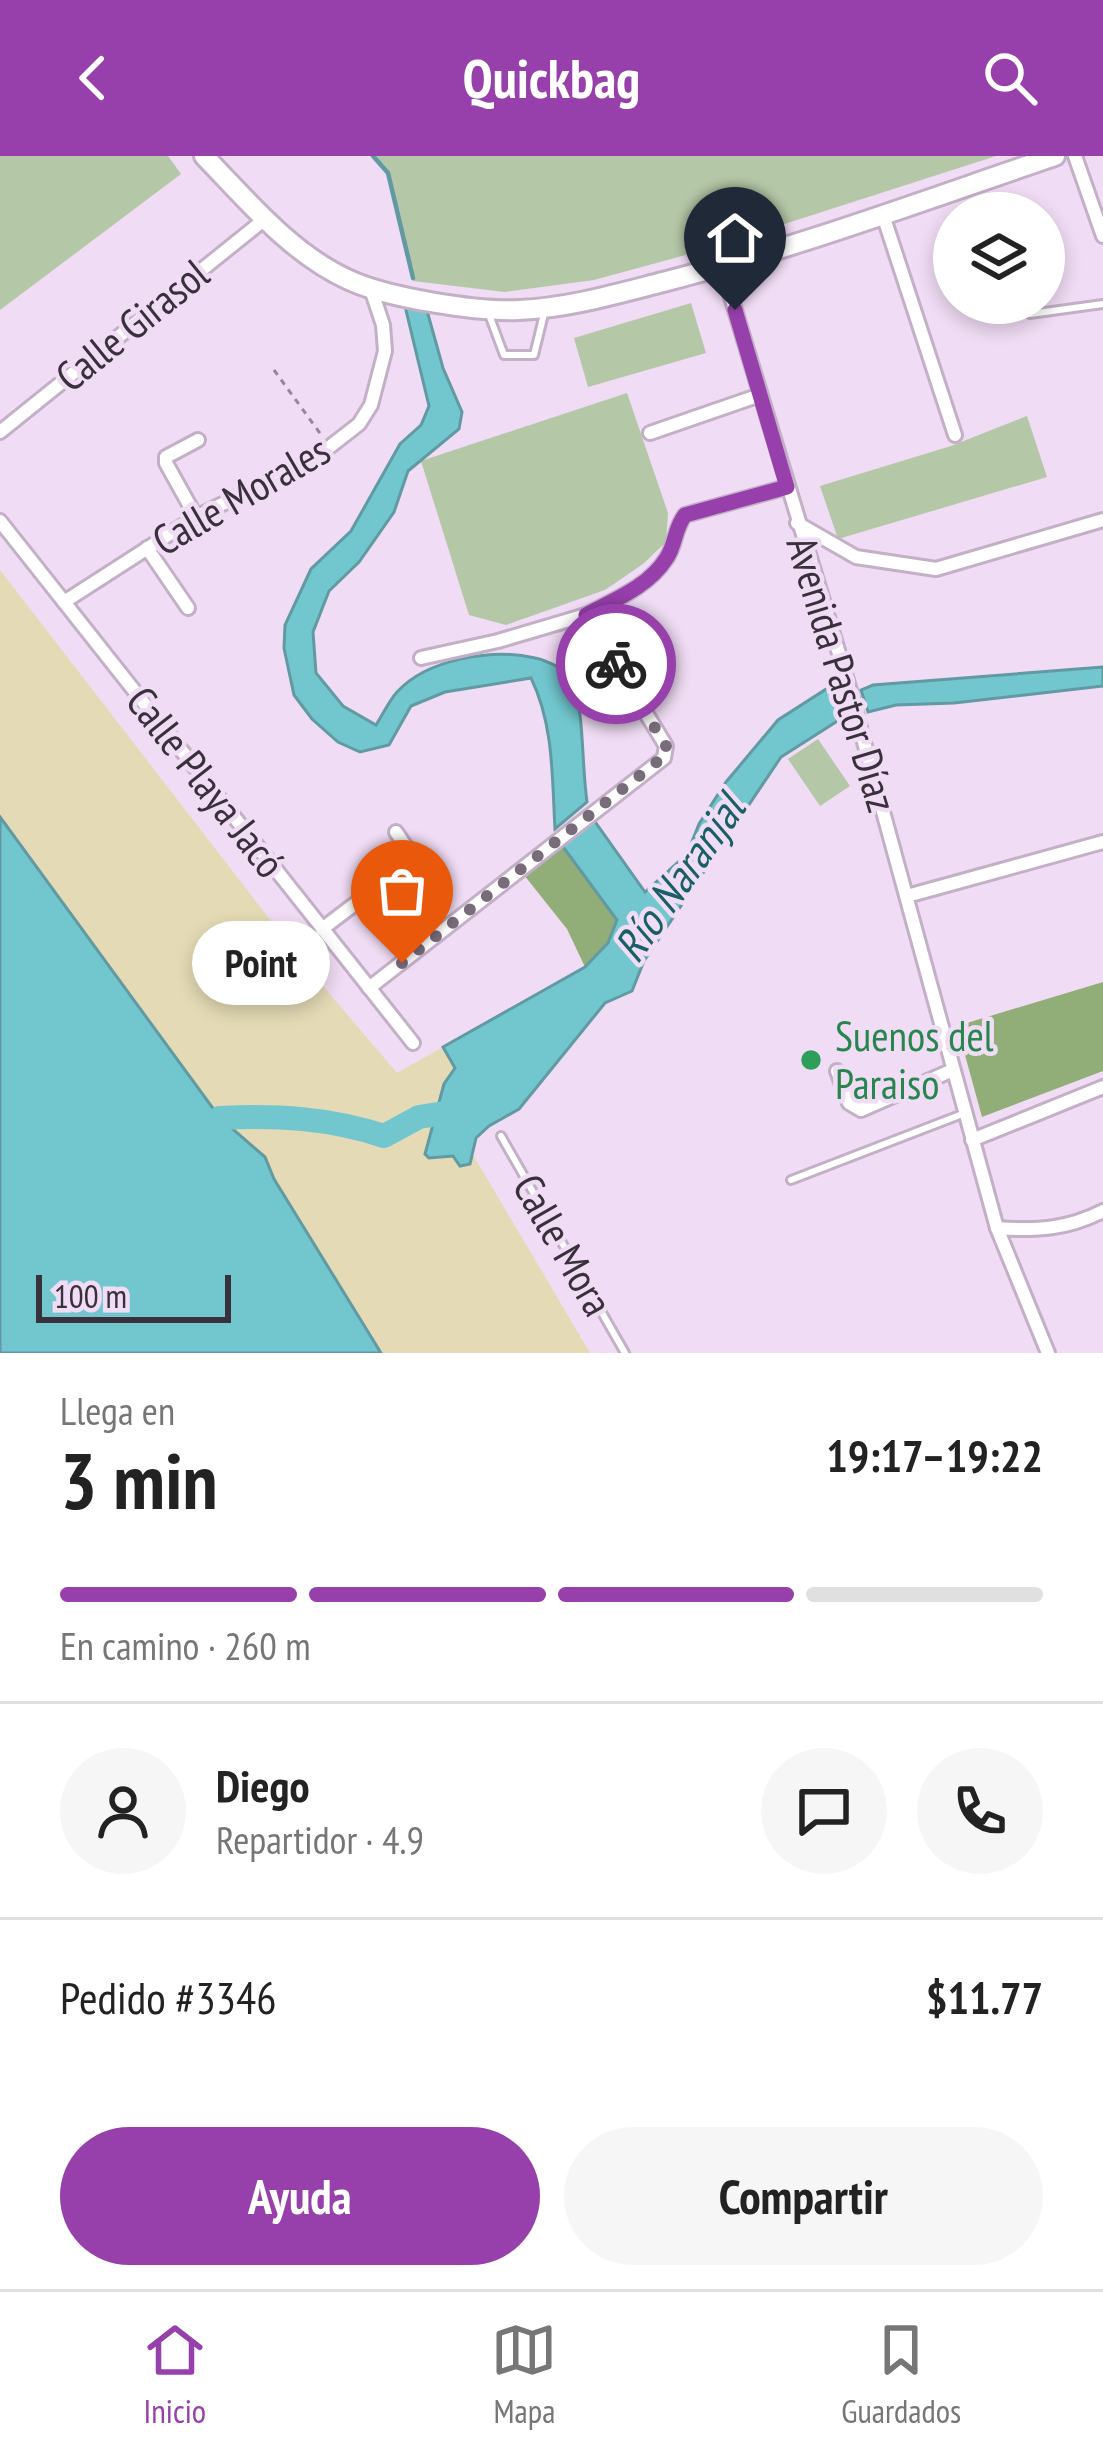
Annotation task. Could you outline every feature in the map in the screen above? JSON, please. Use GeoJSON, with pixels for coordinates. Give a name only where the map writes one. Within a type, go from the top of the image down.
{"type":"FeatureCollection","features":[{"type":"Feature","properties":{"kind":"street"},"geometry":{"type":"LineString","coordinates":[[204,156],[265,219],[318,263],[371,289],[487,309],[546,308],[722,267],[1054,156]]}},
{"type":"Feature","properties":{"kind":"street"},"geometry":{"type":"LineString","coordinates":[[1075,156],[1103,236]]}},
{"type":"Feature","properties":{"kind":"street"},"geometry":{"type":"LineString","coordinates":[[883,214],[955,435]]}},
{"type":"Feature","properties":{"kind":"street","name":"Calle Girasol"},"geometry":{"type":"LineString","coordinates":[[0,432],[265,219]]}},
{"type":"Feature","properties":{"kind":"street","name":"Avenida Pastor Díaz"},"geometry":{"type":"LineString","coordinates":[[722,267],[848,680],[997,1228],[1048,1353]]}},
{"type":"Feature","properties":{"kind":"street","name":"Calle Morales"},"geometry":{"type":"LineString","coordinates":[[64,602],[196,517],[314,459],[359,424],[371,405],[385,351],[371,289]]}},
{"type":"Feature","properties":{"kind":"street"},"geometry":{"type":"LineString","coordinates":[[650,433],[760,395]]}},
{"type":"Feature","properties":{"kind":"street"},"geometry":{"type":"LineString","coordinates":[[196,517],[166,458],[198,440]]}},
{"type":"Feature","properties":{"kind":"street"},"geometry":{"type":"LineString","coordinates":[[421,658],[586,615],[657,572],[685,515],[787,487]]}},
{"type":"Feature","properties":{"kind":"street"},"geometry":{"type":"LineString","coordinates":[[797,524],[856,557],[936,569],[1103,520]]}},
{"type":"Feature","properties":{"kind":"street","name":"Calle Playa Jacó"},"geometry":{"type":"LineString","coordinates":[[0,521],[412,1043]]}},
{"type":"Feature","properties":{"kind":"street"},"geometry":{"type":"LineString","coordinates":[[147,548],[188,608]]}},
{"type":"Feature","properties":{"kind":"street"},"geometry":{"type":"LineString","coordinates":[[369,988],[659,762],[668,750],[586,615]]}},
{"type":"Feature","properties":{"kind":"street"},"geometry":{"type":"LineString","coordinates":[[322,929],[415,860],[396,832]]}},
{"type":"Feature","properties":{"kind":"street"},"geometry":{"type":"LineString","coordinates":[[907,896],[1103,842]]}},
{"type":"Feature","properties":{"kind":"street"},"geometry":{"type":"LineString","coordinates":[[837,1071],[849,1102],[861,1110],[953,1070]]}},
{"type":"Feature","properties":{"kind":"street"},"geometry":{"type":"LineString","coordinates":[[972,1140],[1103,1087]]}},
{"type":"Feature","properties":{"kind":"street"},"geometry":{"type":"LineString","coordinates":[[997,1228],[1037,1232],[1103,1211]]}},
{"type":"Feature","properties":{"kind":"lane"},"geometry":{"type":"LineString","coordinates":[[1065,309],[1103,304]]}},
{"type":"Feature","properties":{"kind":"lane"},"geometry":{"type":"LineString","coordinates":[[487,309],[503,355],[534,355],[546,308]]}},
{"type":"Feature","properties":{"kind":"lane"},"geometry":{"type":"LineString","coordinates":[[791,1180],[965,1113]]}},
{"type":"Feature","properties":{"kind":"lane","name":"Calle Mora"},"geometry":{"type":"LineString","coordinates":[[500,1136],[625,1353]]}},
{"type":"Feature","properties":{"kind":"path"},"geometry":{"type":"LineString","coordinates":[[274,370],[330,447]]}},
{"type":"Feature","properties":{"kind":"shaded area"},"geometry":{"type":"Polygon","coordinates":[[[0,156],[168,156],[181,174],[0,310],[0,156]]]}},
{"type":"Feature","properties":{"kind":"shaded area"},"geometry":{"type":"Polygon","coordinates":[[[373,156],[996,156],[704,250],[594,280],[505,292],[413,281],[388,173],[373,156]]]}},
{"type":"Feature","properties":{"kind":"shaded area"},"geometry":{"type":"Polygon","coordinates":[[[691,303],[706,353],[588,387],[574,338],[691,303]]]}},
{"type":"Feature","properties":{"kind":"shaded area"},"geometry":{"type":"Polygon","coordinates":[[[627,393],[668,513],[666,542],[605,590],[506,625],[469,615],[421,461],[627,393]]]}},
{"type":"Feature","properties":{"kind":"shaded area"},"geometry":{"type":"Polygon","coordinates":[[[1027,416],[1047,477],[838,539],[820,486],[951,446],[1027,416]]]}},
{"type":"Feature","properties":{"kind":"shaded area"},"geometry":{"type":"Polygon","coordinates":[[[818,739],[850,786],[820,806],[788,759],[818,739]]]}},
{"type":"Feature","properties":{"kind":"shaded area"},"geometry":{"type":"Polygon","coordinates":[[[561,844],[617,920],[608,943],[585,967],[567,929],[524,875],[561,844]]]}},
{"type":"Feature","properties":{"kind":"shaded area"},"geometry":{"type":"Polygon","coordinates":[[[1103,982],[1103,1071],[982,1117],[957,1026],[1103,982]]]}},
{"type":"Feature","properties":{"kind":"sand"},"geometry":{"type":"Polygon","coordinates":[[[0,570],[305,965],[397,1073],[443,1047],[455,1068],[444,1084],[425,1154],[429,1158],[472,1153],[590,1353],[381,1353],[265,1157],[220,1118],[0,817],[0,570]]]}},
{"type":"Feature","properties":{"kind":"water"},"geometry":{"type":"Polygon","coordinates":[[[405,306],[426,307],[443,368],[462,412],[459,429],[408,471],[394,512],[359,562],[329,591],[313,632],[316,673],[343,706],[376,725],[410,681],[443,664],[518,655],[544,660],[571,673],[581,721],[587,802],[555,829],[548,733],[531,678],[445,692],[411,706],[389,745],[360,752],[338,742],[294,695],[284,648],[285,625],[311,569],[351,531],[400,444],[421,425],[429,406],[405,306]]]}},
{"type":"Feature","properties":{"kind":"water"},"geometry":{"type":"Polygon","coordinates":[[[1103,667],[1103,686],[896,705],[868,712],[861,690],[873,685],[1103,667]]]}},
{"type":"Feature","properties":{"kind":"water"},"geometry":{"type":"Polygon","coordinates":[[[831,686],[839,720],[781,757],[644,961],[632,991],[605,1003],[519,1109],[476,1138],[470,1164],[460,1166],[453,1156],[429,1158],[425,1154],[444,1084],[455,1068],[443,1047],[585,967],[608,943],[617,920],[561,844],[593,819],[645,892],[687,854],[699,824],[726,782],[778,720],[831,686]]]}},
{"type":"Feature","properties":{"kind":"water"},"geometry":{"type":"Polygon","coordinates":[[[0,817],[220,1118],[265,1157],[381,1353],[0,1353],[0,817]]]}},
{"type":"Feature","properties":{"kind":"waterway"},"geometry":{"type":"LineString","coordinates":[[373,156],[388,173],[413,278]]}},
{"type":"Feature","properties":{"kind":"waterway","name":"Río Naranjal"},"geometry":{"type":"LineString","coordinates":[[220,1118],[303,1119],[384,1136],[419,1117],[463,1110]]}},
{"type":"Feature","properties":{"kind":"way so far"},"geometry":{"type":"LineString","coordinates":[[402,963],[667,754],[616,664]]}},
{"type":"Feature","properties":{"kind":"place","name":"Point"},"geometry":{"type":"Point","coordinates":[402,963]}},
{"type":"Feature","properties":{"kind":"place","name":"Suenos del Paraiso"},"geometry":{"type":"Point","coordinates":[811,1060]}},
{"type":"Feature","properties":{"kind":"route"},"geometry":{"type":"LineString","coordinates":[[616,664],[586,615],[657,572],[685,515],[787,487],[735,310]]}}]}
